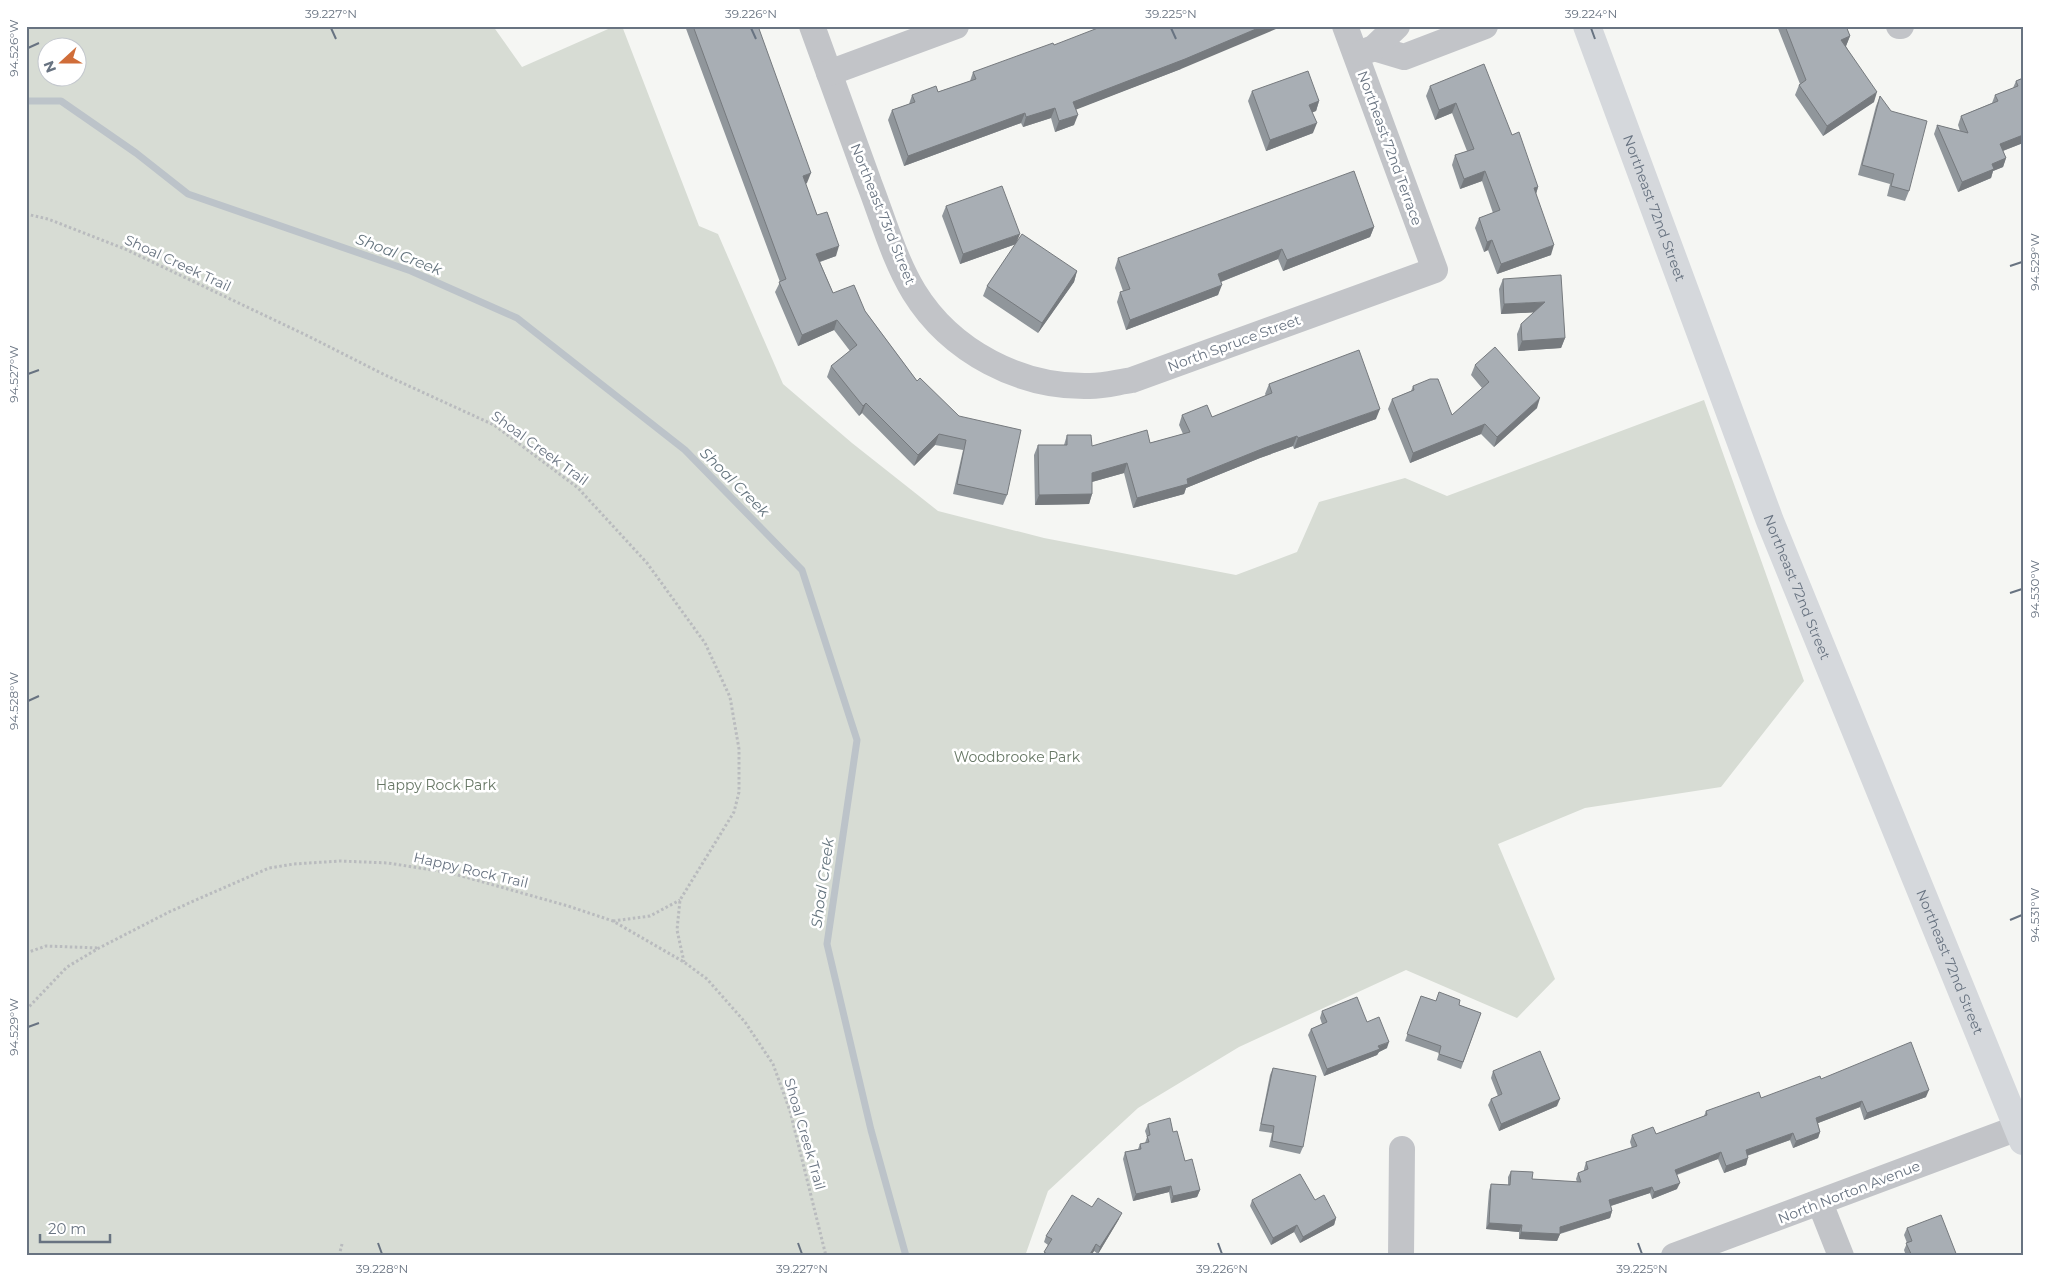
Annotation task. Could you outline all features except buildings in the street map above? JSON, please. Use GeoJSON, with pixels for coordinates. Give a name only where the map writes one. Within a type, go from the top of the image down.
{"type":"FeatureCollection","features":[{"type":"Feature","properties":{"kind":"main road","name":"Northeast 72nd Street"},"geometry":{"type":"LineString","coordinates":[[1587,26],[1770,521],[2021,1132]]}},
{"type":"Feature","properties":{"kind":"street","name":"Northeast 73rd Street"},"geometry":{"type":"LineString","coordinates":[[812,26],[896,256],[914,293],[940,326],[956,340],[990,363],[1029,378]]}},
{"type":"Feature","properties":{"kind":"street"},"geometry":{"type":"LineString","coordinates":[[829,73],[956,26]]}},
{"type":"Feature","properties":{"kind":"street","name":"Northeast 72nd Terrace"},"geometry":{"type":"LineString","coordinates":[[1345,26],[1365,51],[1435,270]]}},
{"type":"Feature","properties":{"kind":"street"},"geometry":{"type":"LineString","coordinates":[[1365,51],[1397,26]]}},
{"type":"Feature","properties":{"kind":"street"},"geometry":{"type":"LineString","coordinates":[[1365,51],[1404,57],[1485,26]]}},
{"type":"Feature","properties":{"kind":"street","name":"North Spruce Street"},"geometry":{"type":"LineString","coordinates":[[1029,378],[1049,383],[1091,386],[1132,380],[1435,270]]}},
{"type":"Feature","properties":{"kind":"street","name":"North Norton Avenue"},"geometry":{"type":"LineString","coordinates":[[1674,1256],[2021,1132]]}},
{"type":"Feature","properties":{"kind":"street"},"geometry":{"type":"LineString","coordinates":[[1402,1149],[1402,1256]]}},
{"type":"Feature","properties":{"kind":"street"},"geometry":{"type":"LineString","coordinates":[[1820,1203],[1840,1256]]}},
{"type":"Feature","properties":{"kind":"path","name":"Shoal Creek Trail"},"geometry":{"type":"LineString","coordinates":[[26,214],[48,219],[126,249],[385,375],[494,425],[578,488],[647,563],[705,643],[730,697],[738,749],[739,792],[734,812],[726,828],[680,900],[677,930],[684,962]]}},
{"type":"Feature","properties":{"kind":"path","name":"Happy Rock Trail"},"geometry":{"type":"LineString","coordinates":[[26,1010],[67,967],[99,948],[179,908],[269,868],[294,864],[340,861],[388,863],[451,874],[568,906],[613,921]]}},
{"type":"Feature","properties":{"kind":"path","name":"Shoal Creek Trail"},"geometry":{"type":"LineString","coordinates":[[613,921],[650,916],[680,900]]}},
{"type":"Feature","properties":{"kind":"path","name":"Shoal Creek Trail"},"geometry":{"type":"LineString","coordinates":[[613,921],[684,962],[707,979],[745,1022],[773,1064],[790,1111],[826,1256]]}},
{"type":"Feature","properties":{"kind":"path","name":"Happy Rock Trail"},"geometry":{"type":"LineString","coordinates":[[26,953],[46,946],[99,948]]}},
{"type":"Feature","properties":{"kind":"path"},"geometry":{"type":"LineString","coordinates":[[339,1256],[342,1244]]}},
{"type":"Feature","properties":{"kind":"green space"},"geometry":{"type":"Polygon","coordinates":[[[26,26],[493,26],[522,67],[615,26],[622,26],[699,226],[718,234],[783,384],[852,443],[938,511],[1044,538],[1236,575],[1297,552],[1319,502],[1405,478],[1447,496],[1704,400],[1804,681],[1721,787],[1585,808],[1498,844],[1555,979],[1517,1018],[1406,970],[1239,1047],[1138,1108],[1048,1191],[1025,1256],[26,1256],[26,26]]]}},
{"type":"Feature","properties":{"kind":"waterway","name":"Shoal Creek"},"geometry":{"type":"LineString","coordinates":[[26,101],[61,101],[136,153],[188,194],[411,271],[517,318],[685,450],[802,570],[857,740],[827,944],[871,1130],[906,1256]]}},
{"type":"Feature","properties":{"kind":"park label","name":"Woodbrooke Park"},"geometry":{"type":"Point","coordinates":[1017,757]}},
{"type":"Feature","properties":{"kind":"park label","name":"Happy Rock Park"},"geometry":{"type":"Point","coordinates":[436,785]}}]}
